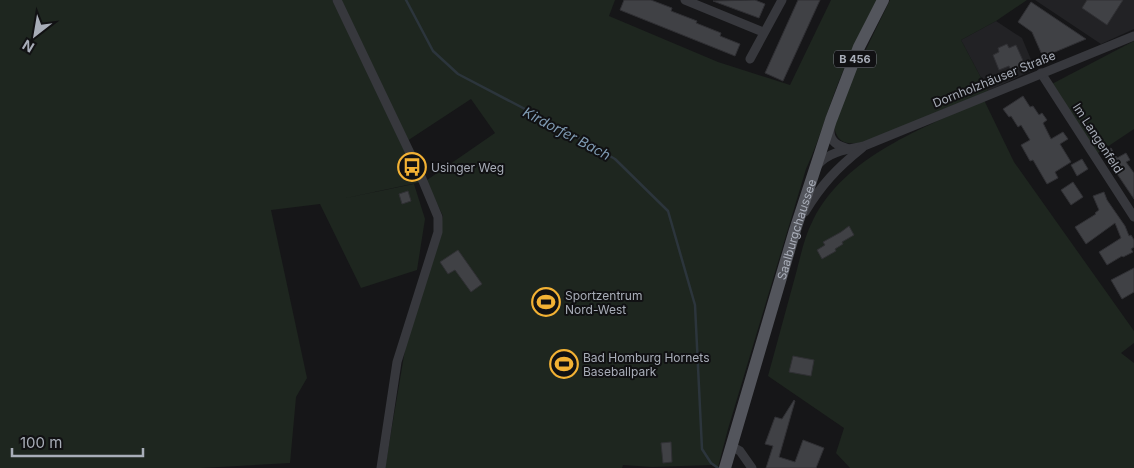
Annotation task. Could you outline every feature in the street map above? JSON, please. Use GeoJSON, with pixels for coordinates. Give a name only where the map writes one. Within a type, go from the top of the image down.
{"type":"FeatureCollection","features":[{"type":"Feature","properties":{"kind":"main road","name":"Saalburgchaussee"},"geometry":{"type":"LineString","coordinates":[[725,466],[795,230],[830,120],[859,47],[883,0]]}},
{"type":"Feature","properties":{"kind":"street"},"geometry":{"type":"LineString","coordinates":[[337,0],[420,174],[438,217],[438,232],[397,362],[381,468]]}},
{"type":"Feature","properties":{"kind":"street"},"geometry":{"type":"LineString","coordinates":[[685,0],[763,32]]}},
{"type":"Feature","properties":{"kind":"street"},"geometry":{"type":"LineString","coordinates":[[750,59],[782,0]]}},
{"type":"Feature","properties":{"kind":"street","name":"Dornholzhäuser Straße"},"geometry":{"type":"LineString","coordinates":[[814,172],[825,158],[864,146],[1134,36]]}},
{"type":"Feature","properties":{"kind":"street","name":"Im Langenfeld"},"geometry":{"type":"LineString","coordinates":[[1041,73],[1134,217]]}},
{"type":"Feature","properties":{"kind":"street"},"geometry":{"type":"LineString","coordinates":[[830,120],[830,136],[833,142],[840,147],[850,149]]}},
{"type":"Feature","properties":{"kind":"street","name":"Dornholzhäuser Straße"},"geometry":{"type":"LineString","coordinates":[[795,230],[816,193],[836,170],[864,146]]}},
{"type":"Feature","properties":{"kind":"street"},"geometry":{"type":"LineString","coordinates":[[731,446],[740,451],[752,468]]}},
{"type":"Feature","properties":{"kind":"shaded area"},"geometry":{"type":"Polygon","coordinates":[[[0,0],[332,0],[401,128],[341,0],[615,0],[609,16],[718,62],[790,85],[831,0],[877,0],[849,57],[806,169],[718,467],[712,465],[652,467],[623,465],[622,468],[385,468],[406,344],[439,236],[443,216],[426,181],[341,199],[414,184],[425,219],[417,270],[361,288],[320,204],[271,210],[307,378],[296,397],[290,463],[201,468],[0,468],[0,0]],[[471,99],[407,141],[427,180],[495,133],[471,99]]]}},
{"type":"Feature","properties":{"kind":"shaded area"},"geometry":{"type":"Polygon","coordinates":[[[890,0],[1027,0],[996,21],[961,40],[988,91],[862,143],[847,143],[840,140],[834,127],[853,76],[890,0]]]}},
{"type":"Feature","properties":{"kind":"shaded area"},"geometry":{"type":"Polygon","coordinates":[[[1035,0],[1134,0],[1134,29],[1101,44],[1035,0]]]}},
{"type":"Feature","properties":{"kind":"shaded area"},"geometry":{"type":"Polygon","coordinates":[[[996,21],[1022,38],[1035,69],[988,91],[961,40],[996,21]]]}},
{"type":"Feature","properties":{"kind":"shaded area"},"geometry":{"type":"Polygon","coordinates":[[[1134,41],[1134,129],[1092,157],[1048,86],[1134,41]]]}},
{"type":"Feature","properties":{"kind":"shaded area"},"geometry":{"type":"Polygon","coordinates":[[[984,100],[1014,162],[1134,331],[1134,343],[1121,353],[1134,363],[1134,468],[850,468],[836,453],[844,428],[768,376],[805,241],[813,220],[827,197],[865,161],[888,146],[984,100]]]}},
{"type":"Feature","properties":{"kind":"building"},"geometry":{"type":"Polygon","coordinates":[[[624,0],[651,0],[672,8],[671,11],[697,21],[696,23],[721,33],[720,36],[740,44],[735,56],[620,10],[624,0]]]}},
{"type":"Feature","properties":{"kind":"building"},"geometry":{"type":"Polygon","coordinates":[[[755,0],[765,4],[759,18],[713,1],[755,0]]]}},
{"type":"Feature","properties":{"kind":"building"},"geometry":{"type":"Polygon","coordinates":[[[798,0],[820,0],[783,81],[765,73],[798,0]]]}},
{"type":"Feature","properties":{"kind":"building"},"geometry":{"type":"Polygon","coordinates":[[[1087,0],[1123,0],[1107,25],[1082,8],[1087,0]]]}},
{"type":"Feature","properties":{"kind":"building"},"geometry":{"type":"Polygon","coordinates":[[[1031,2],[1086,39],[1043,57],[1032,32],[1018,22],[1031,2]]]}},
{"type":"Feature","properties":{"kind":"building"},"geometry":{"type":"Polygon","coordinates":[[[1007,44],[1009,48],[1016,45],[1025,65],[1011,70],[1009,66],[999,70],[993,55],[999,52],[998,48],[1007,44]]]}},
{"type":"Feature","properties":{"kind":"building"},"geometry":{"type":"Polygon","coordinates":[[[1023,96],[1030,107],[1033,106],[1039,115],[1042,113],[1047,120],[1043,123],[1051,139],[1063,132],[1068,139],[1060,144],[1071,162],[1055,172],[1058,178],[1047,184],[1033,160],[1030,161],[1021,145],[1030,140],[1021,125],[1018,127],[1011,116],[1009,117],[1003,109],[1023,96]]]}},
{"type":"Feature","properties":{"kind":"building"},"geometry":{"type":"Polygon","coordinates":[[[1111,148],[1117,158],[1126,153],[1130,160],[1126,162],[1134,173],[1134,199],[1103,153],[1111,148]]]}},
{"type":"Feature","properties":{"kind":"building"},"geometry":{"type":"Polygon","coordinates":[[[1082,159],[1088,169],[1077,176],[1071,165],[1082,159]]]}},
{"type":"Feature","properties":{"kind":"building"},"geometry":{"type":"Polygon","coordinates":[[[1073,182],[1083,197],[1071,205],[1061,190],[1073,182]]]}},
{"type":"Feature","properties":{"kind":"building"},"geometry":{"type":"Polygon","coordinates":[[[408,191],[411,201],[402,204],[399,194],[408,191]]]}},
{"type":"Feature","properties":{"kind":"building"},"geometry":{"type":"Polygon","coordinates":[[[1104,192],[1129,236],[1131,235],[1134,240],[1134,247],[1131,249],[1133,252],[1107,265],[1099,252],[1121,238],[1115,223],[1086,244],[1075,227],[1096,214],[1099,210],[1093,196],[1104,192]]]}},
{"type":"Feature","properties":{"kind":"building"},"geometry":{"type":"Polygon","coordinates":[[[849,226],[854,235],[842,242],[843,244],[835,249],[836,251],[822,259],[817,250],[825,245],[823,242],[849,226]]]}},
{"type":"Feature","properties":{"kind":"building"},"geometry":{"type":"Polygon","coordinates":[[[458,250],[482,284],[471,292],[455,270],[448,274],[440,262],[458,250]]]}},
{"type":"Feature","properties":{"kind":"building"},"geometry":{"type":"Polygon","coordinates":[[[1134,268],[1134,292],[1122,299],[1111,280],[1134,268]]]}},
{"type":"Feature","properties":{"kind":"building"},"geometry":{"type":"Polygon","coordinates":[[[793,356],[814,360],[811,376],[789,372],[793,356]]]}},
{"type":"Feature","properties":{"kind":"building"},"geometry":{"type":"Polygon","coordinates":[[[794,400],[779,457],[795,462],[803,440],[824,448],[816,468],[766,468],[773,446],[765,444],[775,417],[782,419],[794,400]]]}},
{"type":"Feature","properties":{"kind":"building"},"geometry":{"type":"Polygon","coordinates":[[[671,442],[672,462],[663,463],[661,443],[671,442]]]}},
{"type":"Feature","properties":{"kind":"waterway","name":"Kirdorfer Bach"},"geometry":{"type":"LineString","coordinates":[[406,0],[433,51],[458,74],[565,130],[615,159],[668,211],[695,305],[702,449],[711,463],[718,468]]}},
{"type":"Feature","properties":{"kind":"place","name":"Usinger Weg"},"geometry":{"type":"Point","coordinates":[412,167]}},
{"type":"Feature","properties":{"kind":"place","name":"Sportzentrum Nord-West"},"geometry":{"type":"Point","coordinates":[546,302]}},
{"type":"Feature","properties":{"kind":"place","name":"Bad Homburg Hornets Baseballpark"},"geometry":{"type":"Point","coordinates":[564,364]}}]}
